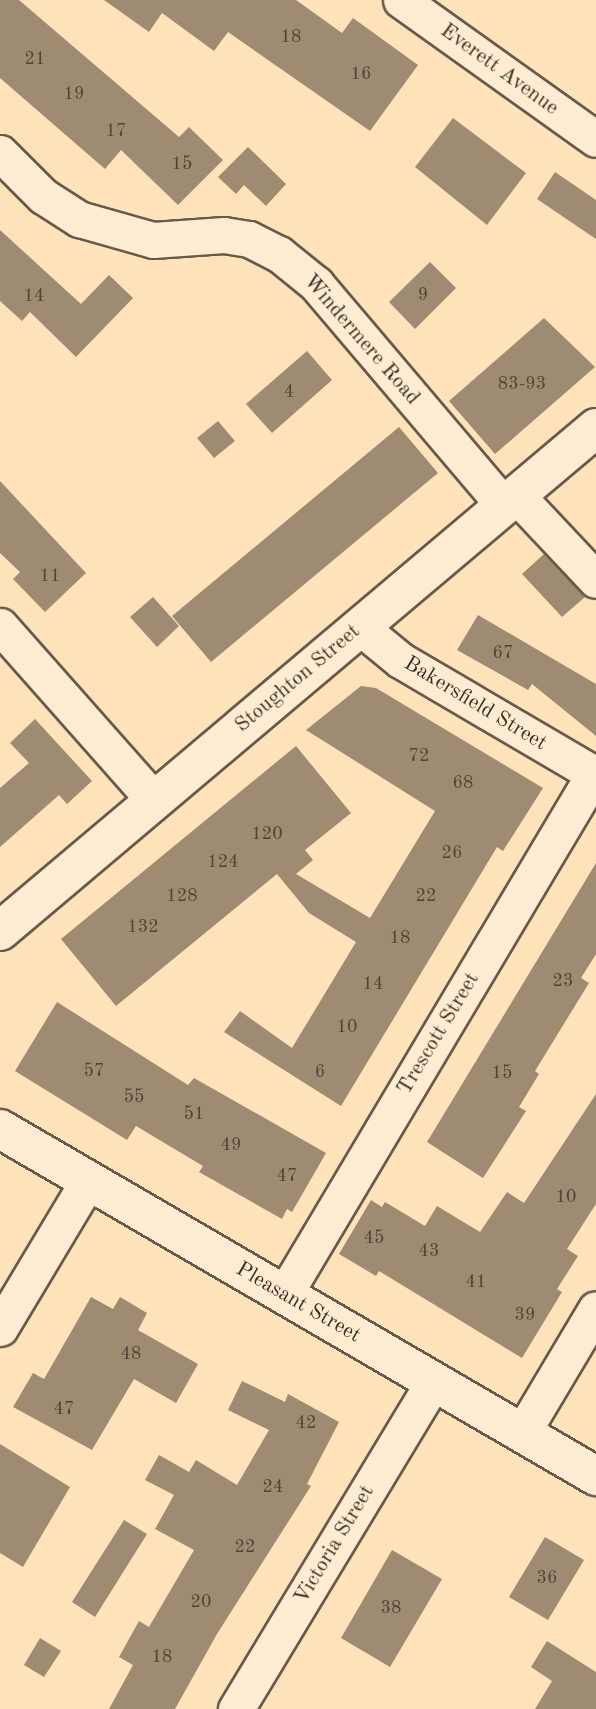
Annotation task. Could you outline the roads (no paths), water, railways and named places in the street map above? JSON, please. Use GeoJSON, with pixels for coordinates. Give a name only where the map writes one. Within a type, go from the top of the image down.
{"type":"FeatureCollection","features":[{"type":"Feature","properties":{"kind":"main road","name":"Stoughton Street"},"geometry":{"type":"LineString","coordinates":[[0,931],[596,428]]}},
{"type":"Feature","properties":{"kind":"main road","name":"Pleasant Street"},"geometry":{"type":"LineString","coordinates":[[0,1129],[596,1476]]}},
{"type":"Feature","properties":{"kind":"street","name":"Everett Avenue"},"geometry":{"type":"LineString","coordinates":[[401,0],[596,139]]}},
{"type":"Feature","properties":{"kind":"street","name":"Windermere Road"},"geometry":{"type":"LineString","coordinates":[[0,153],[43,196],[89,223],[153,240],[237,237],[279,254],[316,284],[510,501],[596,580]]}},
{"type":"Feature","properties":{"kind":"street"},"geometry":{"type":"LineString","coordinates":[[0,626],[154,800]]}},
{"type":"Feature","properties":{"kind":"street","name":"Bakersfield Street"},"geometry":{"type":"LineString","coordinates":[[360,627],[400,660],[595,775]]}},
{"type":"Feature","properties":{"kind":"street","name":"Trescott Street"},"geometry":{"type":"LineString","coordinates":[[284,1295],[595,775]]}},
{"type":"Feature","properties":{"kind":"street"},"geometry":{"type":"LineString","coordinates":[[0,1328],[88,1181]]}},
{"type":"Feature","properties":{"kind":"street"},"geometry":{"type":"LineString","coordinates":[[522,1433],[596,1309]]}},
{"type":"Feature","properties":{"kind":"street","name":"Victoria Street"},"geometry":{"type":"LineString","coordinates":[[236,1709],[433,1382]]}}]}
